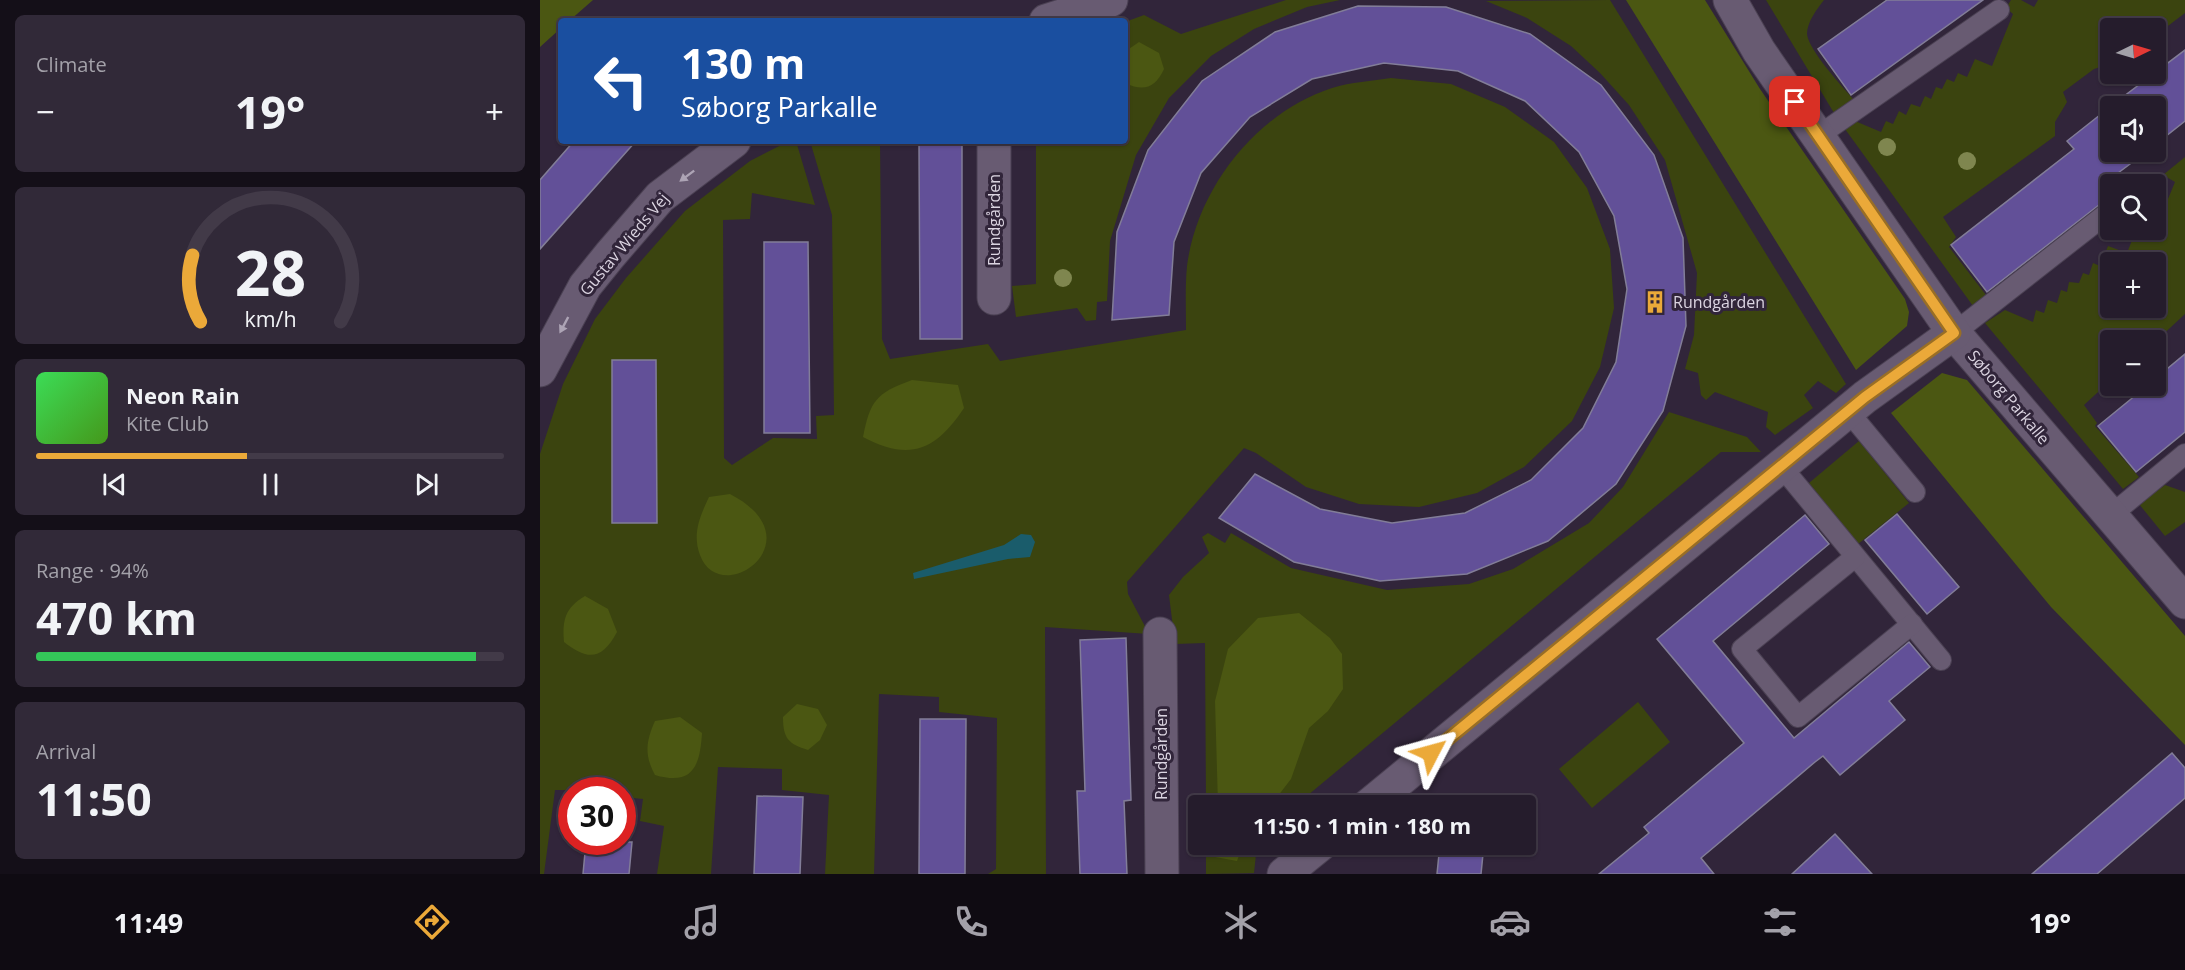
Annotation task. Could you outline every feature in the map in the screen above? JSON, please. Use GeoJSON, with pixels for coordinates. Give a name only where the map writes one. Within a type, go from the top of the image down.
{"type":"FeatureCollection","features":[{"type":"Feature","properties":{"kind":"street"},"geometry":{"type":"LineString","coordinates":[[1055,18],[1111,0]]}},
{"type":"Feature","properties":{"kind":"street","name":"Søborg Parkalle"},"geometry":{"type":"LineString","coordinates":[[1730,0],[1759,51],[1954,333],[2110,516],[2182,594]]}},
{"type":"Feature","properties":{"kind":"street","name":"Gustav Wieds Vej"},"geometry":{"type":"LineString","coordinates":[[540,370],[585,286],[660,197],[730,144]]}},
{"type":"Feature","properties":{"kind":"street","name":"Rundgården"},"geometry":{"type":"LineString","coordinates":[[994,144],[994,298]]}},
{"type":"Feature","properties":{"kind":"street"},"geometry":{"type":"LineString","coordinates":[[1381,795],[1848,411],[1954,333]]}},
{"type":"Feature","properties":{"kind":"street","name":"Rundgården"},"geometry":{"type":"LineString","coordinates":[[1160,634],[1162,874]]}},
{"type":"Feature","properties":{"kind":"street"},"geometry":{"type":"LineString","coordinates":[[1284,874],[1307,855]]}},
{"type":"Feature","properties":{"kind":"lane"},"geometry":{"type":"LineString","coordinates":[[1818,136],[1999,10]]}},
{"type":"Feature","properties":{"kind":"lane"},"geometry":{"type":"LineString","coordinates":[[1954,333],[2100,219]]}},
{"type":"Feature","properties":{"kind":"lane"},"geometry":{"type":"LineString","coordinates":[[1848,411],[1915,492]]}},
{"type":"Feature","properties":{"kind":"lane"},"geometry":{"type":"LineString","coordinates":[[2110,516],[2185,454]]}},
{"type":"Feature","properties":{"kind":"lane"},"geometry":{"type":"LineString","coordinates":[[1781,466],[1941,660]]}},
{"type":"Feature","properties":{"kind":"lane"},"geometry":{"type":"LineString","coordinates":[[1855,557],[1742,649],[1798,717],[1912,624]]}},
{"type":"Feature","properties":{"kind":"green space"},"geometry":{"type":"Polygon","coordinates":[[[540,0],[593,0],[572,18],[558,18],[558,31],[540,47],[540,0]]]}},
{"type":"Feature","properties":{"kind":"green space"},"geometry":{"type":"Polygon","coordinates":[[[1286,0],[1340,0],[1307,7],[1254,29],[1211,56],[1169,98],[1136,155],[1110,241],[1107,301],[1097,302],[1096,320],[1086,321],[1077,308],[1016,317],[1012,286],[1036,284],[1036,144],[1128,144],[1128,21],[1144,15],[1181,34],[1286,0]]]}},
{"type":"Feature","properties":{"kind":"green space"},"geometry":{"type":"Polygon","coordinates":[[[1610,0],[1846,384],[1836,393],[1818,381],[1804,395],[1813,408],[1775,435],[1766,427],[1768,412],[1715,392],[1706,400],[1701,395],[1698,373],[1685,369],[1694,335],[1697,273],[1665,160],[1629,105],[1571,46],[1527,18],[1486,1],[1610,0]]]}},
{"type":"Feature","properties":{"kind":"green space"},"geometry":{"type":"Polygon","coordinates":[[[1626,0],[1705,0],[1760,89],[1905,299],[1909,312],[1907,326],[1856,370],[1626,0]]]}},
{"type":"Feature","properties":{"kind":"green space"},"geometry":{"type":"Polygon","coordinates":[[[1766,0],[1824,0],[1809,25],[1807,34],[1809,41],[1827,68],[1854,100],[1834,113],[1766,0]]]}},
{"type":"Feature","properties":{"kind":"green space"},"geometry":{"type":"Polygon","coordinates":[[[2011,0],[2021,0],[2034,7],[2038,0],[2185,0],[2185,13],[2166,27],[2166,18],[2100,18],[2100,67],[2063,92],[2067,102],[2055,122],[2055,136],[1943,217],[1956,237],[1949,247],[1986,295],[1973,306],[1845,129],[1855,121],[1881,132],[1886,121],[1893,124],[1899,111],[1906,115],[1911,104],[1920,107],[1925,96],[1931,99],[1936,87],[1942,89],[1947,79],[1954,82],[1958,73],[1967,77],[1975,59],[1992,66],[2013,14],[2006,8],[2011,0]]]}},
{"type":"Feature","properties":{"kind":"green space"},"geometry":{"type":"Polygon","coordinates":[[[1139,42],[1159,53],[1164,69],[1153,84],[1143,88],[1128,84],[1128,50],[1139,42]]]}},
{"type":"Feature","properties":{"kind":"green space"},"geometry":{"type":"Polygon","coordinates":[[[1391,78],[1451,84],[1505,107],[1554,142],[1587,188],[1610,249],[1614,308],[1600,367],[1572,421],[1524,467],[1477,493],[1419,507],[1359,504],[1306,487],[1256,453],[1244,448],[1127,582],[1128,594],[1149,634],[1045,627],[1046,874],[988,874],[996,869],[997,718],[939,712],[939,697],[879,694],[874,874],[825,874],[829,795],[782,790],[782,769],[718,767],[711,874],[657,874],[664,826],[640,821],[643,799],[636,798],[636,777],[558,777],[558,790],[555,790],[544,874],[540,874],[540,454],[563,384],[595,319],[626,278],[685,211],[750,161],[783,144],[797,144],[815,205],[752,193],[750,219],[723,220],[724,458],[732,465],[773,438],[817,439],[816,416],[834,415],[832,215],[811,144],[880,144],[882,339],[890,359],[988,344],[1000,361],[1186,330],[1186,274],[1193,237],[1203,209],[1217,182],[1256,134],[1279,115],[1305,99],[1339,86],[1391,78]]]}},
{"type":"Feature","properties":{"kind":"green space"},"geometry":{"type":"Polygon","coordinates":[[[2185,157],[2185,314],[2166,332],[2100,330],[2100,390],[2084,405],[2097,423],[2095,426],[2139,477],[2123,489],[1985,323],[2005,310],[2033,322],[2036,310],[2044,313],[2048,300],[2057,303],[2061,290],[2067,292],[2069,282],[2079,283],[2083,273],[2089,275],[2093,263],[2100,266],[2100,318],[2166,318],[2166,252],[2127,252],[2132,240],[2166,240],[2166,198],[2168,199],[2175,182],[2164,174],[2185,157]]]}},
{"type":"Feature","properties":{"kind":"green space"},"geometry":{"type":"Polygon","coordinates":[[[2108,246],[2124,252],[2106,252],[2108,246]]]}},
{"type":"Feature","properties":{"kind":"green space"},"geometry":{"type":"Polygon","coordinates":[[[1942,373],[1967,380],[2185,636],[2185,745],[2051,607],[1891,413],[1942,373]]]}},
{"type":"Feature","properties":{"kind":"green space"},"geometry":{"type":"Polygon","coordinates":[[[912,380],[958,385],[964,408],[954,422],[943,434],[921,448],[895,449],[863,437],[872,407],[877,400],[890,389],[912,380]]]}},
{"type":"Feature","properties":{"kind":"green space"},"geometry":{"type":"Polygon","coordinates":[[[1669,412],[1747,437],[1761,452],[1721,452],[1308,795],[1206,795],[1205,643],[1175,644],[1169,595],[1183,577],[1209,553],[1202,537],[1208,533],[1225,543],[1231,533],[1291,568],[1387,590],[1469,584],[1513,569],[1589,523],[1623,487],[1669,412]]]}},
{"type":"Feature","properties":{"kind":"green space"},"geometry":{"type":"Polygon","coordinates":[[[1859,441],[1909,503],[1858,544],[1809,483],[1859,441]]]}},
{"type":"Feature","properties":{"kind":"green space"},"geometry":{"type":"Polygon","coordinates":[[[2165,485],[2185,492],[2185,522],[2165,536],[2139,504],[2165,485]]]}},
{"type":"Feature","properties":{"kind":"green space"},"geometry":{"type":"Polygon","coordinates":[[[730,494],[755,512],[766,531],[765,548],[756,562],[742,572],[726,575],[711,570],[700,555],[697,532],[709,497],[730,494]]]}},
{"type":"Feature","properties":{"kind":"green space"},"geometry":{"type":"Polygon","coordinates":[[[585,596],[608,609],[617,632],[606,648],[594,655],[580,652],[564,642],[566,615],[573,605],[585,596]]]}},
{"type":"Feature","properties":{"kind":"green space"},"geometry":{"type":"Polygon","coordinates":[[[1299,613],[1330,638],[1342,654],[1343,689],[1328,711],[1309,728],[1291,779],[1279,795],[1218,795],[1215,701],[1228,649],[1258,618],[1299,613]]]}},
{"type":"Feature","properties":{"kind":"green space"},"geometry":{"type":"Polygon","coordinates":[[[1638,702],[1670,742],[1592,808],[1559,769],[1638,702]]]}},
{"type":"Feature","properties":{"kind":"green space"},"geometry":{"type":"Polygon","coordinates":[[[797,704],[818,709],[827,725],[820,740],[808,750],[791,742],[784,730],[783,717],[797,704]]]}},
{"type":"Feature","properties":{"kind":"green space"},"geometry":{"type":"Polygon","coordinates":[[[680,717],[702,733],[696,764],[686,776],[668,778],[655,775],[649,761],[648,748],[655,721],[680,717]]]}},
{"type":"Feature","properties":{"kind":"green space"},"geometry":{"type":"Polygon","coordinates":[[[1206,855],[1256,855],[1254,873],[1206,874],[1206,855]]]}},
{"type":"Feature","properties":{"kind":"green space"},"geometry":{"type":"Polygon","coordinates":[[[1215,855],[1239,855],[1237,861],[1215,857],[1215,855]]]}},
{"type":"Feature","properties":{"kind":"water"},"geometry":{"type":"Polygon","coordinates":[[[1021,534],[1031,535],[1035,542],[1030,557],[1008,559],[914,579],[913,573],[1004,545],[1021,534]]]}},
{"type":"Feature","properties":{"kind":"building"},"geometry":{"type":"Polygon","coordinates":[[[1887,0],[1983,0],[1851,95],[1818,49],[1887,0]]]}},
{"type":"Feature","properties":{"kind":"building","name":"Rundgården"},"geometry":{"type":"Polygon","coordinates":[[[1358,6],[1446,7],[1530,34],[1601,85],[1654,155],[1683,238],[1686,326],[1663,411],[1616,484],[1548,541],[1467,574],[1380,581],[1294,562],[1219,518],[1255,474],[1320,509],[1392,523],[1465,513],[1531,480],[1583,428],[1616,362],[1627,289],[1614,216],[1579,152],[1525,101],[1458,71],[1384,63],[1312,79],[1250,117],[1201,173],[1174,242],[1169,315],[1112,320],[1117,232],[1148,150],[1202,81],[1275,32],[1358,6]]]}},
{"type":"Feature","properties":{"kind":"building"},"geometry":{"type":"Polygon","coordinates":[[[2185,50],[2185,121],[2166,136],[2166,96],[2124,96],[2140,84],[2166,84],[2166,64],[2185,50]]]}},
{"type":"Feature","properties":{"kind":"building"},"geometry":{"type":"Polygon","coordinates":[[[2100,115],[2100,162],[2133,162],[2117,174],[2100,174],[2100,204],[1987,292],[1951,245],[2074,149],[2067,141],[2100,115]]]}},
{"type":"Feature","properties":{"kind":"building"},"geometry":{"type":"Polygon","coordinates":[[[571,144],[633,144],[540,249],[540,180],[571,144]]]}},
{"type":"Feature","properties":{"kind":"building"},"geometry":{"type":"Polygon","coordinates":[[[919,144],[962,144],[962,339],[920,339],[919,144]]]}},
{"type":"Feature","properties":{"kind":"building"},"geometry":{"type":"Polygon","coordinates":[[[764,242],[808,242],[810,433],[764,433],[764,242]]]}},
{"type":"Feature","properties":{"kind":"building"},"geometry":{"type":"Polygon","coordinates":[[[2185,354],[2185,432],[2136,472],[2098,426],[2135,396],[2166,396],[2166,370],[2185,354]]]}},
{"type":"Feature","properties":{"kind":"building"},"geometry":{"type":"Polygon","coordinates":[[[612,360],[656,360],[657,523],[612,523],[612,360]]]}},
{"type":"Feature","properties":{"kind":"building"},"geometry":{"type":"Polygon","coordinates":[[[1897,514],[1959,587],[1927,614],[1865,540],[1897,514]]]}},
{"type":"Feature","properties":{"kind":"building"},"geometry":{"type":"Polygon","coordinates":[[[1805,515],[1829,544],[1713,641],[1794,738],[1909,642],[1930,667],[1889,701],[1905,720],[1840,775],[1823,756],[1815,762],[1701,858],[1714,874],[1599,874],[1649,833],[1644,827],[1744,743],[1657,639],[1805,515]]]}},
{"type":"Feature","properties":{"kind":"building"},"geometry":{"type":"Polygon","coordinates":[[[1126,638],[1131,800],[1124,801],[1127,874],[1080,874],[1077,791],[1085,791],[1080,640],[1126,638]]]}},
{"type":"Feature","properties":{"kind":"building"},"geometry":{"type":"Polygon","coordinates":[[[920,719],[966,719],[965,874],[919,874],[920,719]]]}},
{"type":"Feature","properties":{"kind":"building"},"geometry":{"type":"Polygon","coordinates":[[[2172,753],[2185,768],[2185,798],[2097,874],[2032,874],[2172,753]]]}},
{"type":"Feature","properties":{"kind":"building"},"geometry":{"type":"Polygon","coordinates":[[[757,796],[803,797],[800,874],[754,874],[757,796]]]}},
{"type":"Feature","properties":{"kind":"building"},"geometry":{"type":"Polygon","coordinates":[[[1835,834],[1872,874],[1792,874],[1835,834]]]}},
{"type":"Feature","properties":{"kind":"building"},"geometry":{"type":"Polygon","coordinates":[[[585,855],[631,855],[629,874],[583,874],[585,855]]]}},
{"type":"Feature","properties":{"kind":"building"},"geometry":{"type":"Polygon","coordinates":[[[1439,855],[1483,855],[1481,874],[1437,874],[1439,855]]]}},
{"type":"Feature","properties":{"kind":"place","name":"Rundgården"},"geometry":{"type":"Point","coordinates":[1655,302]}},
{"type":"Feature","properties":{"kind":"route"},"geometry":{"type":"LineString","coordinates":[[1431,753],[1865,397],[1954,333],[1795,102]]}}]}
